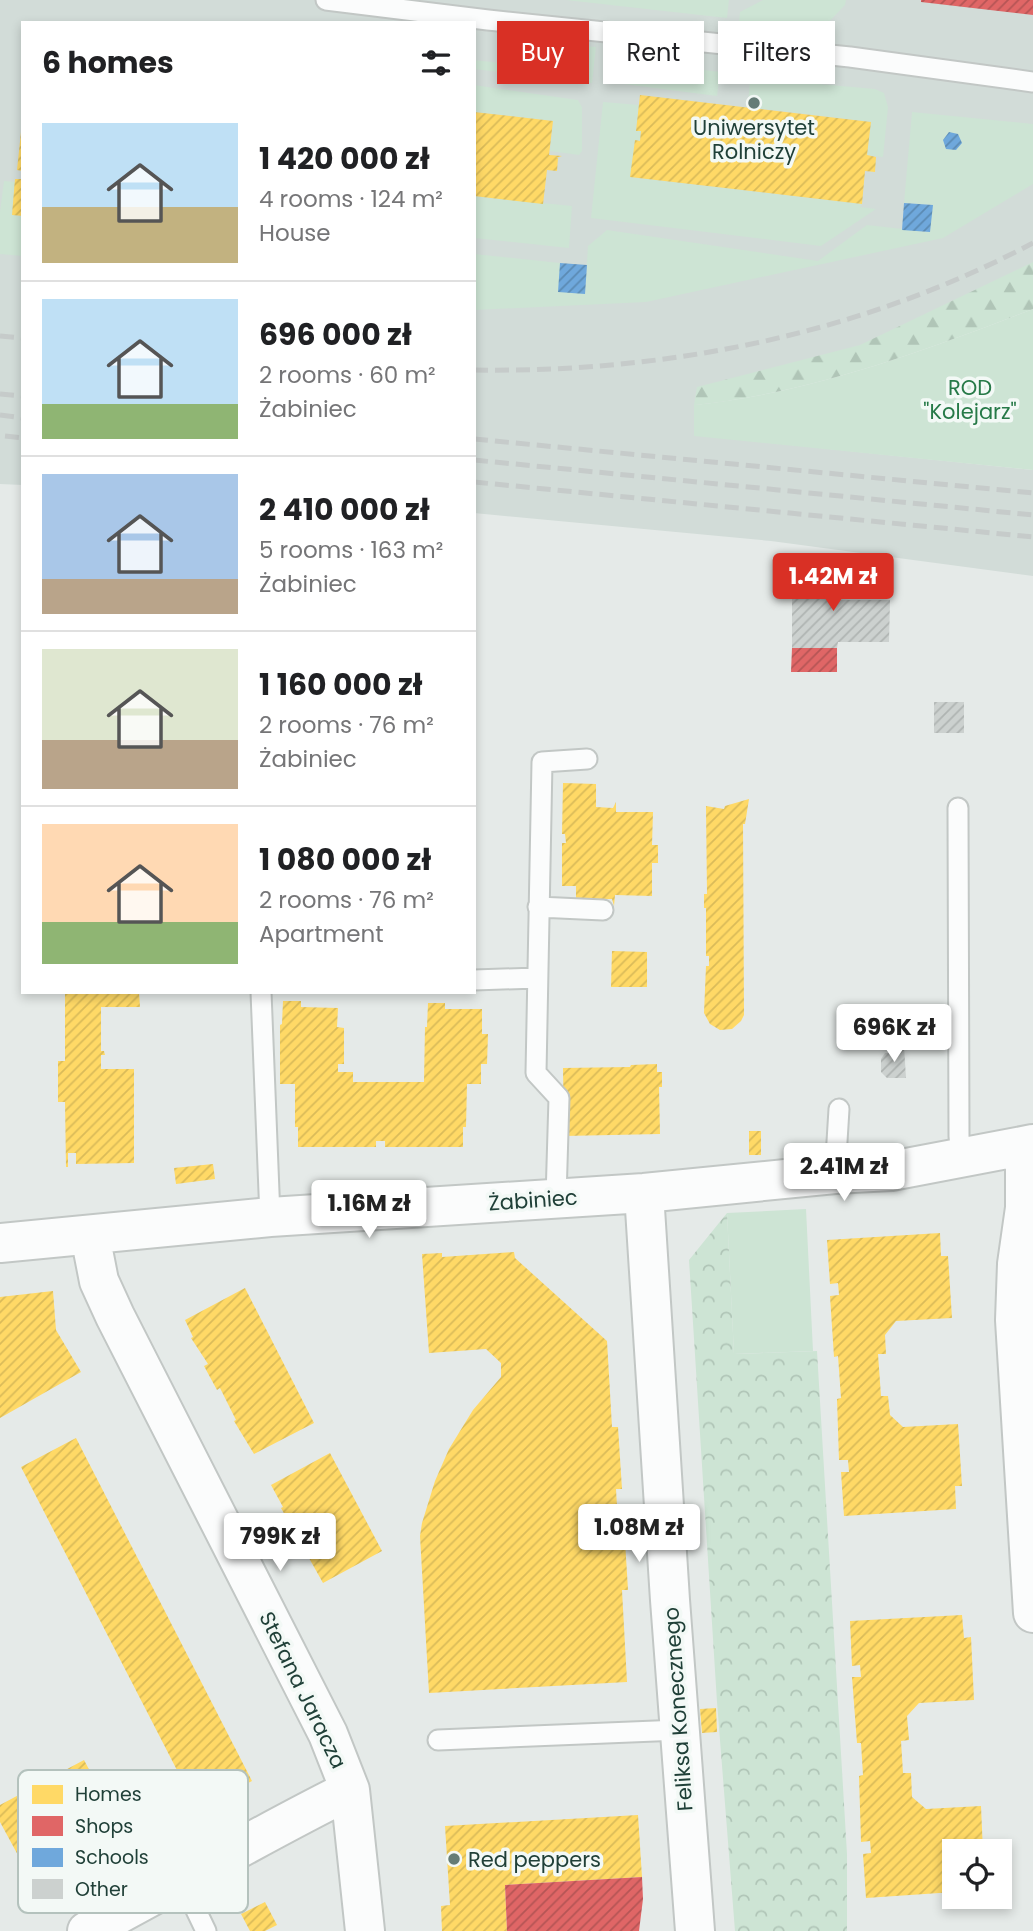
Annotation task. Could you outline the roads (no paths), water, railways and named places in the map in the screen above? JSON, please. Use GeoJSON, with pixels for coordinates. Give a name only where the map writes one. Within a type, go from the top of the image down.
{"type":"FeatureCollection","features":[{"type":"Feature","properties":{"kind":"street","name":"Żabiniec"},"geometry":{"type":"LineString","coordinates":[[0,1243],[270,1217],[644,1193],[891,1171],[1027,1145],[1029,1210],[1017,1264],[1015,1320],[1033,1613]]}},
{"type":"Feature","properties":{"kind":"street","name":"Feliksa Konecznego"},"geometry":{"type":"LineString","coordinates":[[644,1193],[695,1931]]}},
{"type":"Feature","properties":{"kind":"street","name":"Stefana Jaracza"},"geometry":{"type":"LineString","coordinates":[[90,1235],[99,1281],[328,1734],[350,1790],[365,1931]]}},
{"type":"Feature","properties":{"kind":"street"},"geometry":{"type":"LineString","coordinates":[[248,1844],[350,1790]]}},
{"type":"Feature","properties":{"kind":"street"},"geometry":{"type":"LineString","coordinates":[[87,1931],[121,1913]]}},
{"type":"Feature","properties":{"kind":"lane"},"geometry":{"type":"LineString","coordinates":[[326,0],[489,10],[1033,82]]}},
{"type":"Feature","properties":{"kind":"lane"},"geometry":{"type":"LineString","coordinates":[[556,1198],[559,1098],[536,1073],[542,762],[587,759]]}},
{"type":"Feature","properties":{"kind":"lane"},"geometry":{"type":"LineString","coordinates":[[958,808],[961,1159]]}},
{"type":"Feature","properties":{"kind":"lane"},"geometry":{"type":"LineString","coordinates":[[538,907],[603,910]]}},
{"type":"Feature","properties":{"kind":"lane"},"geometry":{"type":"LineString","coordinates":[[476,980],[537,978]]}},
{"type":"Feature","properties":{"kind":"lane"},"geometry":{"type":"LineString","coordinates":[[261,994],[270,1217]]}},
{"type":"Feature","properties":{"kind":"lane"},"geometry":{"type":"LineString","coordinates":[[835,1174],[839,1109]]}},
{"type":"Feature","properties":{"kind":"lane"},"geometry":{"type":"LineString","coordinates":[[438,1740],[680,1730]]}},
{"type":"Feature","properties":{"kind":"lane"},"geometry":{"type":"LineString","coordinates":[[197,1913],[206,1931]]}},
{"type":"Feature","properties":{"kind":"railway"},"geometry":{"type":"LineString","coordinates":[[476,370],[619,364],[762,342],[832,324],[900,302],[968,275],[1033,243]]}},
{"type":"Feature","properties":{"kind":"railway"},"geometry":{"type":"LineString","coordinates":[[0,336],[21,338]]}},
{"type":"Feature","properties":{"kind":"railway"},"geometry":{"type":"LineString","coordinates":[[0,394],[21,396]]}},
{"type":"Feature","properties":{"kind":"railway"},"geometry":{"type":"LineString","coordinates":[[0,415],[21,418]]}},
{"type":"Feature","properties":{"kind":"railway"},"geometry":{"type":"LineString","coordinates":[[5,436],[21,438]]}},
{"type":"Feature","properties":{"kind":"railway"},"geometry":{"type":"LineString","coordinates":[[476,439],[1033,493]]}},
{"type":"Feature","properties":{"kind":"railway"},"geometry":{"type":"LineString","coordinates":[[476,460],[1033,515]]}},
{"type":"Feature","properties":{"kind":"railway"},"geometry":{"type":"LineString","coordinates":[[476,482],[1033,537]]}},
{"type":"Feature","properties":{"kind":"place","name":"Uniwersytet Rolniczy"},"geometry":{"type":"Point","coordinates":[754,103]}},
{"type":"Feature","properties":{"kind":"place","name":"Red peppers"},"geometry":{"type":"Point","coordinates":[454,1859]}},
{"type":"Feature","properties":{"kind":"park label","name":"ROD \"Kolejarz\""},"geometry":{"type":"Point","coordinates":[970,399]}}]}
